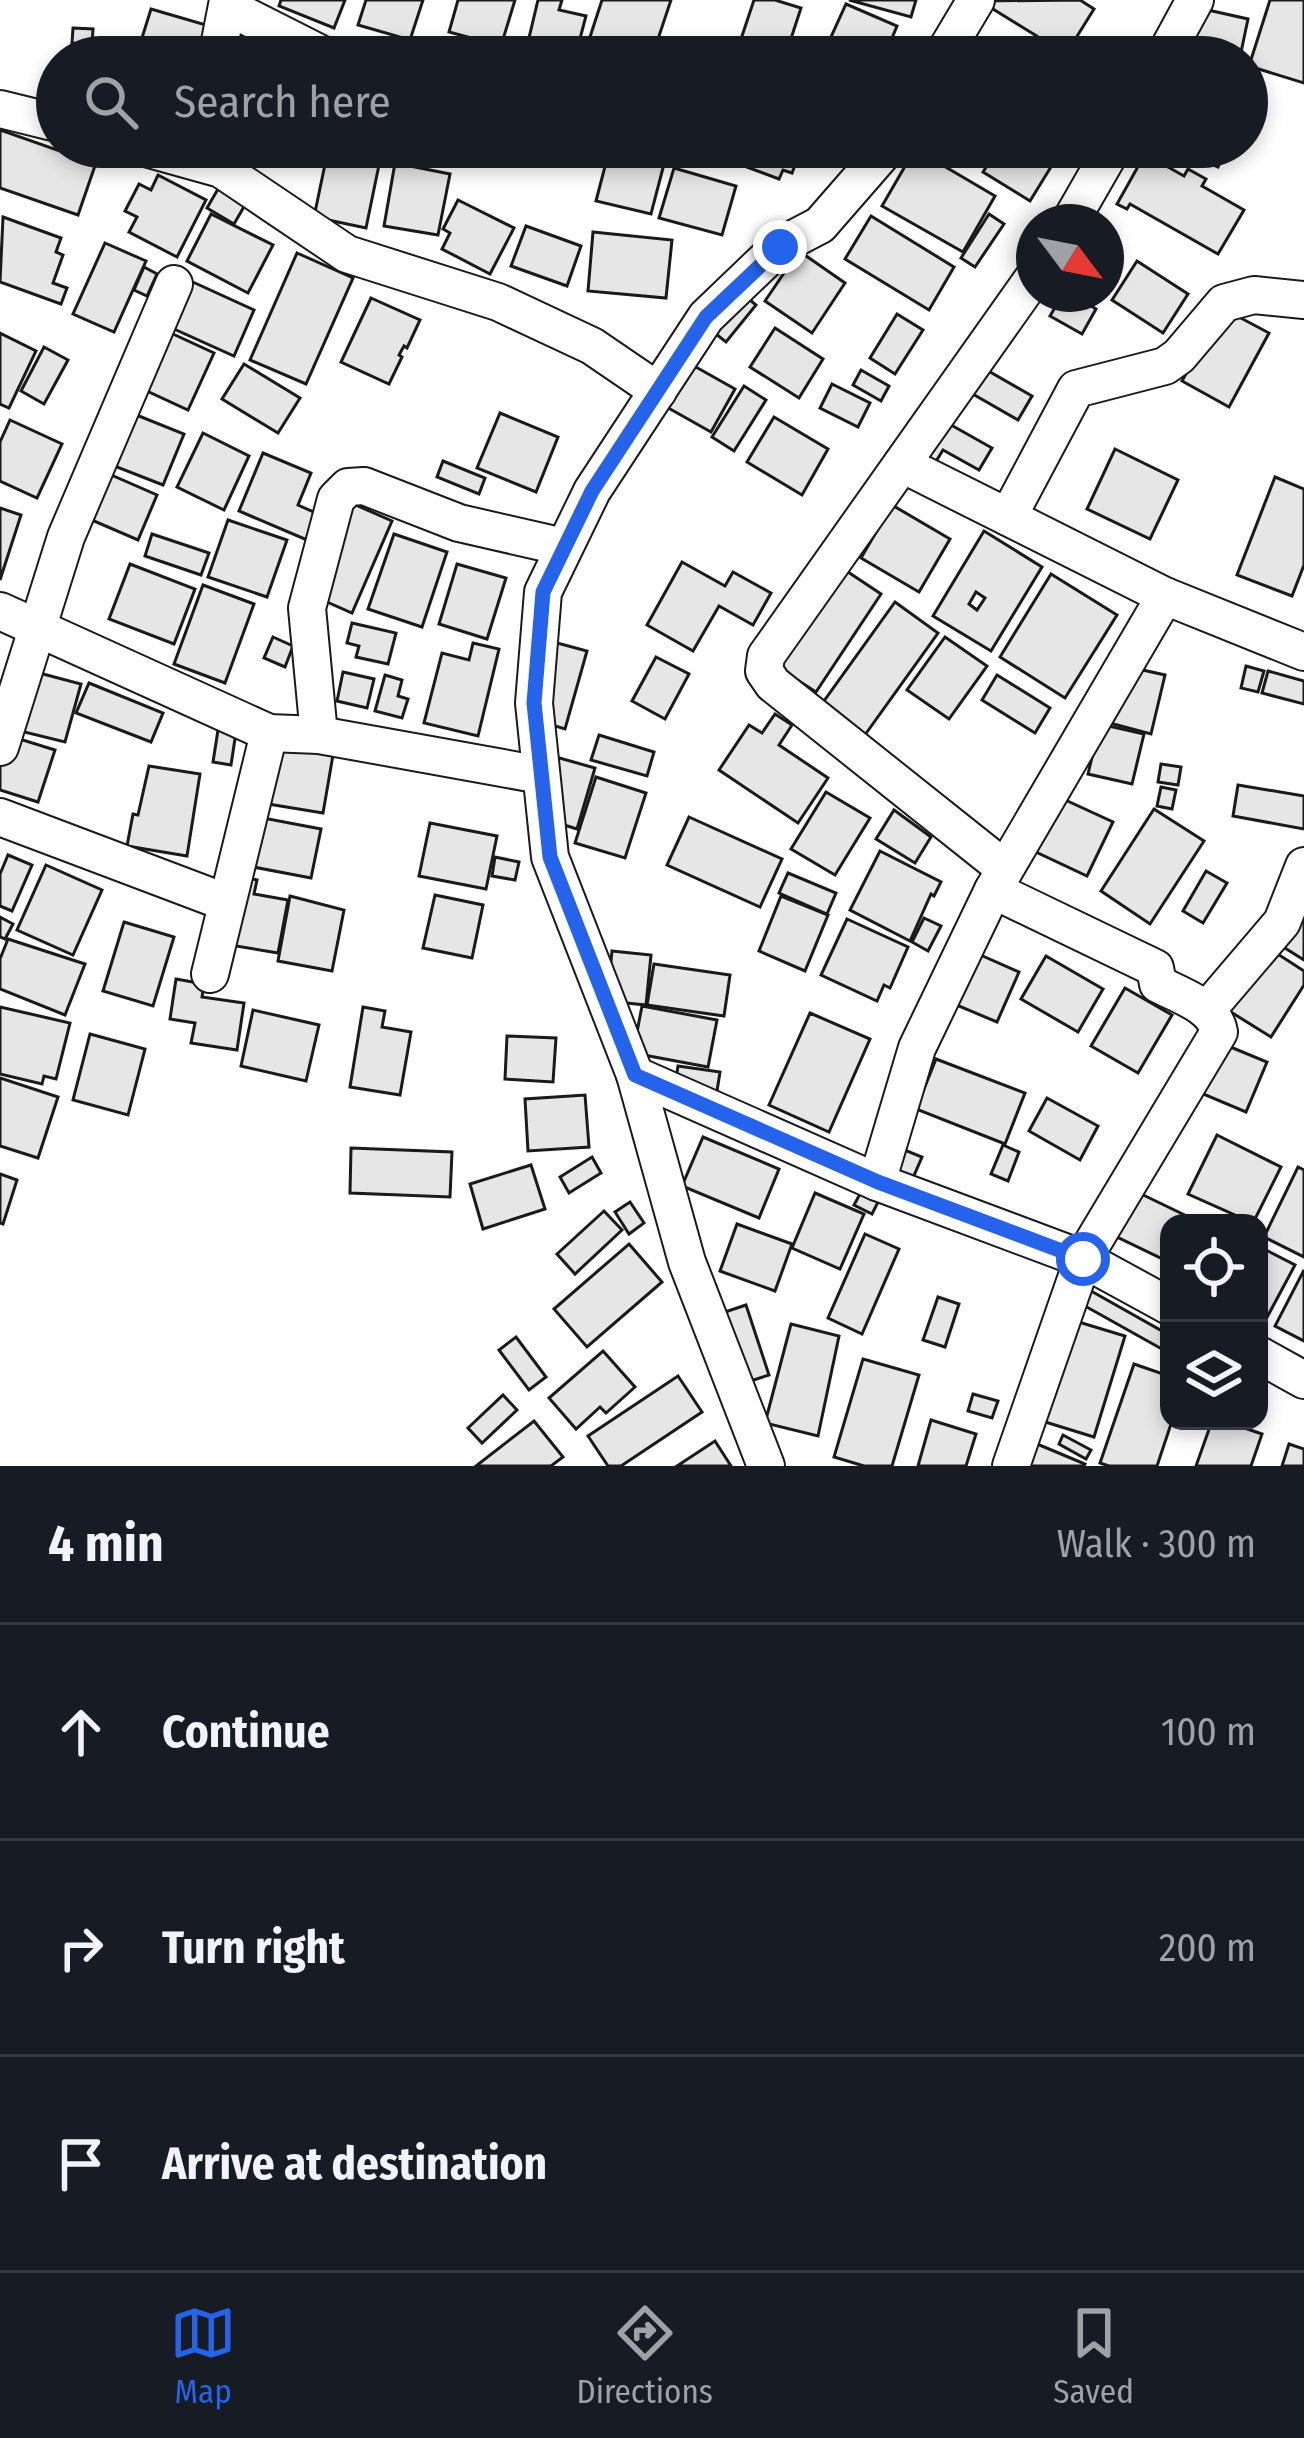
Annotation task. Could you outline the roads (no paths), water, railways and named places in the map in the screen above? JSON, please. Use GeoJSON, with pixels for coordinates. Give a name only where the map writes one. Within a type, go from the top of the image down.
{"type":"FeatureCollection","features":[{"type":"Feature","properties":{"kind":"street"},"geometry":{"type":"LineString","coordinates":[[955,36],[976,0]]}},
{"type":"Feature","properties":{"kind":"street"},"geometry":{"type":"LineString","coordinates":[[1175,36],[1195,0]]}},
{"type":"Feature","properties":{"kind":"street"},"geometry":{"type":"LineString","coordinates":[[221,36],[228,3],[288,36]]}},
{"type":"Feature","properties":{"kind":"street"},"geometry":{"type":"LineString","coordinates":[[0,109],[36,118]]}},
{"type":"Feature","properties":{"kind":"street"},"geometry":{"type":"LineString","coordinates":[[219,168],[347,254],[498,302],[592,346],[658,391]]}},
{"type":"Feature","properties":{"kind":"street"},"geometry":{"type":"LineString","coordinates":[[766,1466],[687,1262],[635,1075],[550,857],[534,703],[543,592],[592,491],[706,317],[780,247],[820,225],[861,168]]}},
{"type":"Feature","properties":{"kind":"street"},"geometry":{"type":"LineString","coordinates":[[1080,204],[1101,168]]}},
{"type":"Feature","properties":{"kind":"street"},"geometry":{"type":"LineString","coordinates":[[0,747],[66,537],[174,284]]}},
{"type":"Feature","properties":{"kind":"street"},"geometry":{"type":"LineString","coordinates":[[1008,518],[1076,389],[1165,366],[1224,303],[1254,295],[1304,300]]}},
{"type":"Feature","properties":{"kind":"street"},"geometry":{"type":"LineString","coordinates":[[1011,1466],[1083,1259],[1219,1032],[1218,1022],[1208,1010],[1158,984],[1155,968],[998,879],[773,684],[764,671],[766,656],[1016,302]]}},
{"type":"Feature","properties":{"kind":"street"},"geometry":{"type":"LineString","coordinates":[[902,464],[1165,596],[1304,652]]}},
{"type":"Feature","properties":{"kind":"street"},"geometry":{"type":"LineString","coordinates":[[320,735],[307,608],[336,499],[348,487],[364,486],[459,523],[564,547]]}},
{"type":"Feature","properties":{"kind":"street"},"geometry":{"type":"LineString","coordinates":[[878,1182],[917,1048],[998,879],[1165,596]]}},
{"type":"Feature","properties":{"kind":"street"},"geometry":{"type":"LineString","coordinates":[[0,611],[269,734],[320,735],[541,776]]}},
{"type":"Feature","properties":{"kind":"street"},"geometry":{"type":"LineString","coordinates":[[210,974],[269,734]]}},
{"type":"Feature","properties":{"kind":"street"},"geometry":{"type":"LineString","coordinates":[[0,817],[225,902]]}},
{"type":"Feature","properties":{"kind":"street"},"geometry":{"type":"LineString","coordinates":[[1208,1010],[1282,922],[1304,866]]}},
{"type":"Feature","properties":{"kind":"street"},"geometry":{"type":"LineString","coordinates":[[635,1075],[878,1182],[1083,1259],[1160,1301]]}},
{"type":"Feature","properties":{"kind":"street"},"geometry":{"type":"LineString","coordinates":[[1268,1360],[1304,1380]]}}]}
